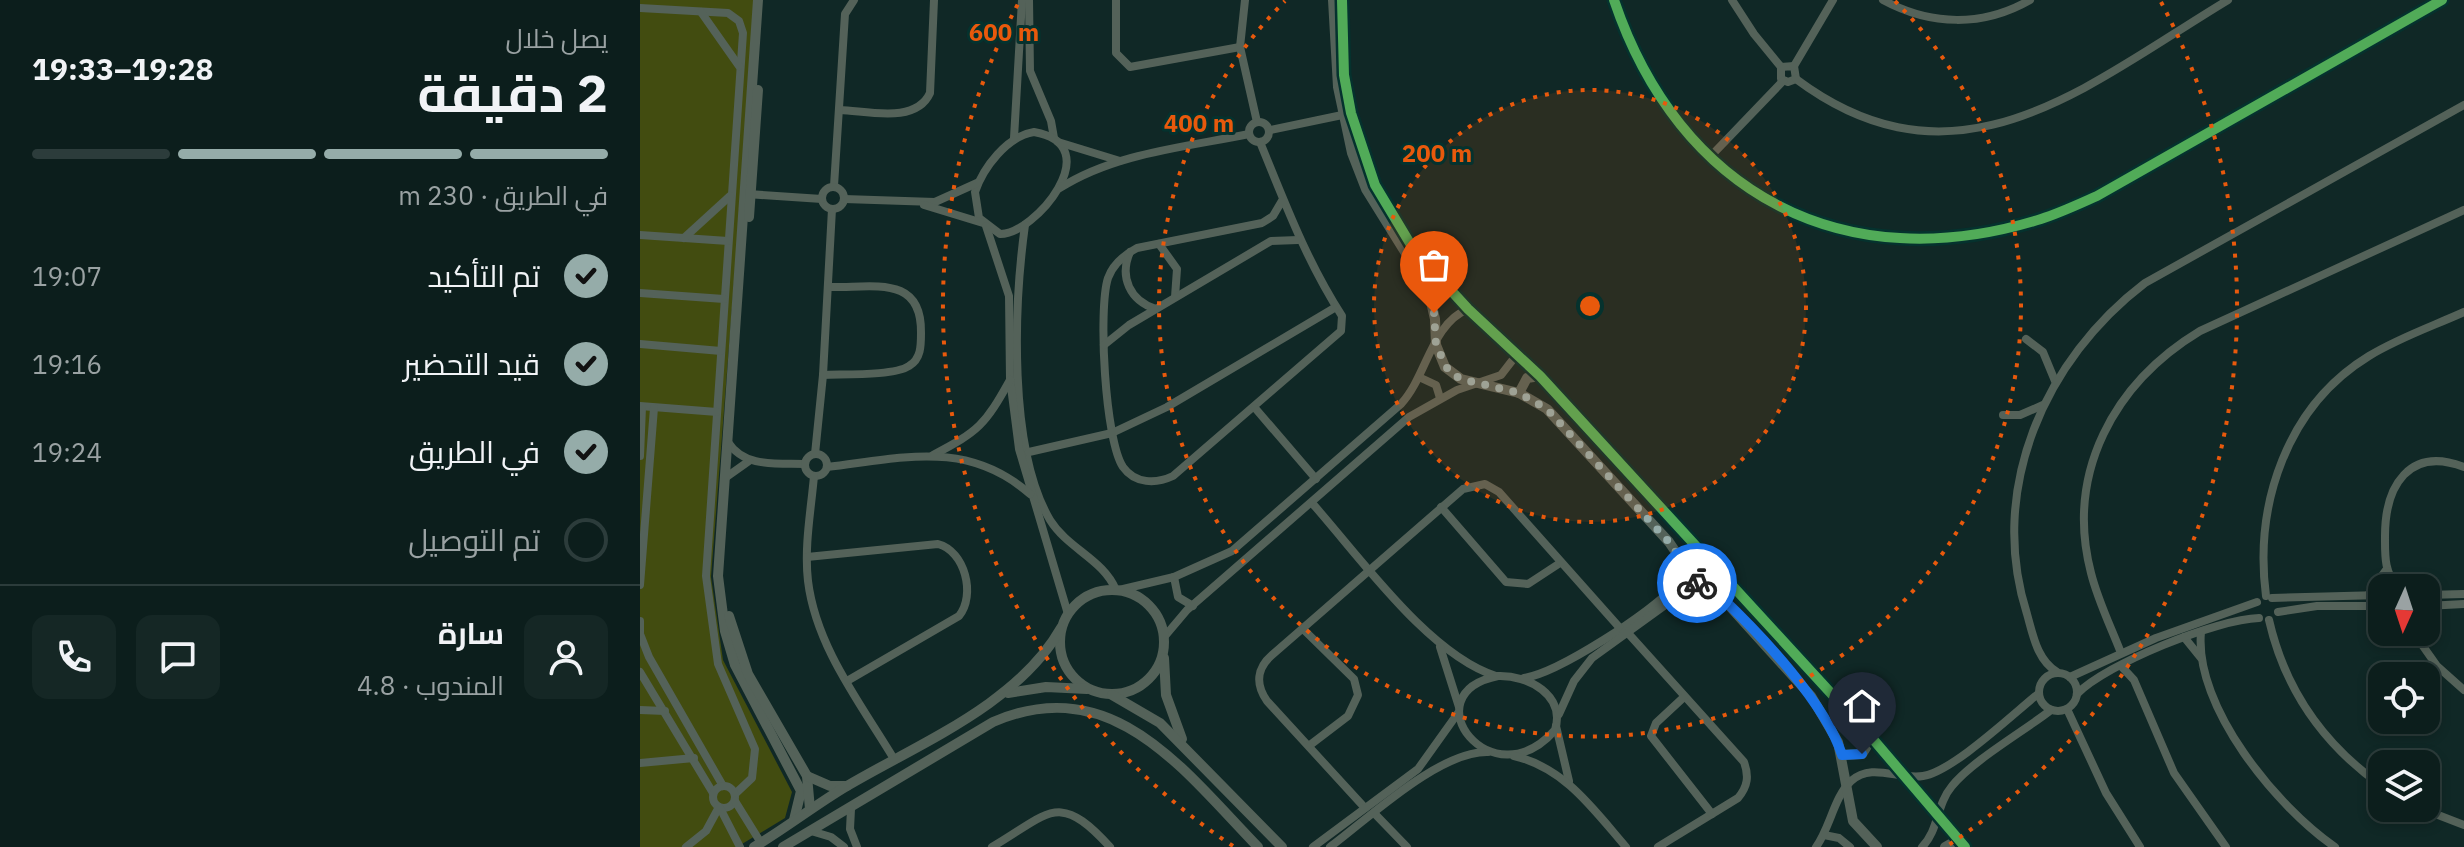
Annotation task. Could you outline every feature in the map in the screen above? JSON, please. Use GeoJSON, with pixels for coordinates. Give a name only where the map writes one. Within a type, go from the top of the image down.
{"type":"FeatureCollection","features":[{"type":"Feature","properties":{"kind":"street"},"geometry":{"type":"LineString","coordinates":[[758,0],[724,561],[726,597],[744,676],[801,791],[794,820]]}},
{"type":"Feature","properties":{"kind":"street"},"geometry":{"type":"LineString","coordinates":[[747,194],[765,0]]}},
{"type":"Feature","properties":{"kind":"street"},"geometry":{"type":"LineString","coordinates":[[834,186],[845,14],[854,0]]}},
{"type":"Feature","properties":{"kind":"street"},"geometry":{"type":"LineString","coordinates":[[840,110],[911,112],[927,102],[934,0]]}},
{"type":"Feature","properties":{"kind":"street"},"geometry":{"type":"LineString","coordinates":[[1014,138],[1022,0]]}},
{"type":"Feature","properties":{"kind":"street"},"geometry":{"type":"LineString","coordinates":[[1029,0],[1030,71],[1068,165],[1056,191]]}},
{"type":"Feature","properties":{"kind":"street"},"geometry":{"type":"LineString","coordinates":[[1116,0],[1116,53],[1121,62],[1130,67],[1240,47]]}},
{"type":"Feature","properties":{"kind":"street"},"geometry":{"type":"LineString","coordinates":[[1245,0],[1240,47],[1257,122]]}},
{"type":"Feature","properties":{"kind":"street"},"geometry":{"type":"LineString","coordinates":[[1333,0],[1346,114],[1366,189],[1418,271],[1432,303],[1436,345],[1449,372],[1477,383],[1519,393],[1538,403],[1562,424],[1684,563],[1699,585],[1721,596],[1811,696],[1830,723],[1842,755],[1853,821],[1877,847]]}},
{"type":"Feature","properties":{"kind":"street"},"geometry":{"type":"LineString","coordinates":[[1342,0],[1346,114],[1375,185],[1414,250],[1449,290],[1540,376],[1872,738],[1962,843],[1945,847]]}},
{"type":"Feature","properties":{"kind":"street"},"geometry":{"type":"LineString","coordinates":[[1614,0],[1630,49],[1664,108],[1709,158],[1736,180],[1777,205],[1837,229],[1913,239],[1986,231],[2041,219],[2097,196],[2442,0]]}},
{"type":"Feature","properties":{"kind":"street"},"geometry":{"type":"LineString","coordinates":[[1732,0],[1745,23],[1781,67]]}},
{"type":"Feature","properties":{"kind":"street"},"geometry":{"type":"LineString","coordinates":[[1796,79],[1794,66],[1833,0]]}},
{"type":"Feature","properties":{"kind":"street"},"geometry":{"type":"LineString","coordinates":[[1883,0],[1923,17],[1951,21],[1990,17],[2030,0]]}},
{"type":"Feature","properties":{"kind":"street"},"geometry":{"type":"LineString","coordinates":[[1709,158],[1783,81],[1796,79],[1843,109],[1888,125],[1951,131],[2006,123],[2055,105],[2228,0]]}},
{"type":"Feature","properties":{"kind":"street"},"geometry":{"type":"LineString","coordinates":[[640,8],[728,13],[739,21],[743,33],[706,576],[707,607],[718,664],[756,756],[748,785],[735,797],[730,807],[719,808]]}},
{"type":"Feature","properties":{"kind":"street"},"geometry":{"type":"LineString","coordinates":[[701,11],[739,67]]}},
{"type":"Feature","properties":{"kind":"street"},"geometry":{"type":"LineString","coordinates":[[1781,67],[1794,66]]}},
{"type":"Feature","properties":{"kind":"street"},"geometry":{"type":"LineString","coordinates":[[1781,67],[1779,74],[1783,81]]}},
{"type":"Feature","properties":{"kind":"street"},"geometry":{"type":"LineString","coordinates":[[2368,595],[2269,597],[2156,638],[2070,677],[2057,672],[2045,661],[2035,641],[2020,587],[2016,555],[2019,482],[2043,405],[2055,382],[2088,334],[2145,283],[2464,105]]}},
{"type":"Feature","properties":{"kind":"street"},"geometry":{"type":"LineString","coordinates":[[1270,130],[1346,114]]}},
{"type":"Feature","properties":{"kind":"street"},"geometry":{"type":"LineString","coordinates":[[1249,134],[1251,125],[1257,122],[1263,122],[1270,130]]}},
{"type":"Feature","properties":{"kind":"street"},"geometry":{"type":"LineString","coordinates":[[1260,142],[1268,138],[1270,130]]}},
{"type":"Feature","properties":{"kind":"street"},"geometry":{"type":"LineString","coordinates":[[844,199],[920,203],[951,198],[978,183],[1014,138],[1034,132],[1120,161]]}},
{"type":"Feature","properties":{"kind":"street"},"geometry":{"type":"LineString","coordinates":[[920,203],[1008,234],[1025,225],[1056,191],[1087,173],[1120,161],[1249,134],[1260,142],[1283,199],[1298,240],[1343,324],[1337,337],[1255,408],[1180,471],[1157,481],[1139,479],[1123,467],[1112,433],[1104,345],[1107,283],[1115,265],[1131,252],[1159,244],[1262,223],[1273,216],[1283,199]]}},
{"type":"Feature","properties":{"kind":"street"},"geometry":{"type":"LineString","coordinates":[[978,183],[975,211],[985,224],[1008,287],[1010,379],[1019,449],[1068,614]]}},
{"type":"Feature","properties":{"kind":"street"},"geometry":{"type":"LineString","coordinates":[[822,199],[825,190],[834,186]]}},
{"type":"Feature","properties":{"kind":"street"},"geometry":{"type":"LineString","coordinates":[[832,209],[842,205],[844,199],[843,192],[834,186]]}},
{"type":"Feature","properties":{"kind":"street"},"geometry":{"type":"LineString","coordinates":[[728,474],[750,461],[805,464],[815,454],[829,287],[832,209],[822,199],[747,194]]}},
{"type":"Feature","properties":{"kind":"street"},"geometry":{"type":"LineString","coordinates":[[684,238],[730,196]]}},
{"type":"Feature","properties":{"kind":"street"},"geometry":{"type":"LineString","coordinates":[[2121,653],[2091,575],[2084,525],[2085,499],[2095,452],[2109,419],[2129,390],[2162,357],[2200,331],[2464,210]]}},
{"type":"Feature","properties":{"kind":"street"},"geometry":{"type":"LineString","coordinates":[[1025,225],[1019,283],[1018,356],[1029,452],[1039,493],[1053,524],[1071,545],[1105,571],[1118,590],[1149,605],[1160,620],[1165,636],[1166,695],[1184,745]]}},
{"type":"Feature","properties":{"kind":"street"},"geometry":{"type":"LineString","coordinates":[[640,235],[728,241]]}},
{"type":"Feature","properties":{"kind":"street"},"geometry":{"type":"LineString","coordinates":[[1104,345],[1156,309],[1271,241],[1298,240]]}},
{"type":"Feature","properties":{"kind":"street"},"geometry":{"type":"LineString","coordinates":[[1159,244],[1177,269],[1175,298]]}},
{"type":"Feature","properties":{"kind":"street"},"geometry":{"type":"LineString","coordinates":[[1131,252],[1125,269],[1128,287],[1140,301],[1156,309]]}},
{"type":"Feature","properties":{"kind":"street"},"geometry":{"type":"LineString","coordinates":[[823,375],[903,369],[916,361],[921,346],[921,312],[908,293],[897,289],[829,287]]}},
{"type":"Feature","properties":{"kind":"street"},"geometry":{"type":"LineString","coordinates":[[1432,303],[1444,298],[1449,290]]}},
{"type":"Feature","properties":{"kind":"street"},"geometry":{"type":"LineString","coordinates":[[640,293],[724,299]]}},
{"type":"Feature","properties":{"kind":"street"},"geometry":{"type":"LineString","coordinates":[[1029,452],[1112,433],[1167,407],[1336,307]]}},
{"type":"Feature","properties":{"kind":"street"},"geometry":{"type":"LineString","coordinates":[[640,672],[694,758],[713,793],[714,803],[739,846],[759,843],[847,786],[1002,694],[1036,665],[1068,614],[1091,594],[1174,577],[1232,551],[1401,404],[1421,378],[1447,322],[1468,309]]}},
{"type":"Feature","properties":{"kind":"street"},"geometry":{"type":"LineString","coordinates":[[2278,612],[2269,597],[2262,555],[2270,493],[2289,445],[2316,401],[2339,377],[2367,357],[2464,312]]}},
{"type":"Feature","properties":{"kind":"street"},"geometry":{"type":"LineString","coordinates":[[2026,339],[2050,361],[2055,382]]}},
{"type":"Feature","properties":{"kind":"street"},"geometry":{"type":"LineString","coordinates":[[640,344],[721,351]]}},
{"type":"Feature","properties":{"kind":"street"},"geometry":{"type":"LineString","coordinates":[[1165,636],[1193,606],[1409,417],[1440,398],[1501,375],[1518,353]]}},
{"type":"Feature","properties":{"kind":"street"},"geometry":{"type":"LineString","coordinates":[[1519,393],[1527,378],[1540,376]]}},
{"type":"Feature","properties":{"kind":"street"},"geometry":{"type":"LineString","coordinates":[[1421,378],[1434,382],[1440,398]]}},
{"type":"Feature","properties":{"kind":"street"},"geometry":{"type":"LineString","coordinates":[[933,455],[982,426],[1010,379]]}},
{"type":"Feature","properties":{"kind":"street"},"geometry":{"type":"LineString","coordinates":[[2003,415],[2020,415],[2043,405]]}},
{"type":"Feature","properties":{"kind":"street"},"geometry":{"type":"LineString","coordinates":[[640,456],[641,406],[717,412]]}},
{"type":"Feature","properties":{"kind":"street"},"geometry":{"type":"LineString","coordinates":[[640,585],[654,408]]}},
{"type":"Feature","properties":{"kind":"street"},"geometry":{"type":"LineString","coordinates":[[1255,408],[1316,479]]}},
{"type":"Feature","properties":{"kind":"street"},"geometry":{"type":"LineString","coordinates":[[730,446],[750,461]]}},
{"type":"Feature","properties":{"kind":"street"},"geometry":{"type":"LineString","coordinates":[[815,454],[824,457],[827,467]]}},
{"type":"Feature","properties":{"kind":"street"},"geometry":{"type":"LineString","coordinates":[[814,476],[821,475],[827,467],[933,455],[986,465],[1030,494]]}},
{"type":"Feature","properties":{"kind":"street"},"geometry":{"type":"LineString","coordinates":[[2389,574],[2385,522],[2392,488],[2403,475],[2427,462],[2464,467]]}},
{"type":"Feature","properties":{"kind":"street"},"geometry":{"type":"LineString","coordinates":[[805,464],[814,476],[807,557],[817,622],[847,681],[894,759]]}},
{"type":"Feature","properties":{"kind":"street"},"geometry":{"type":"LineString","coordinates":[[1365,808],[1267,701],[1259,685],[1265,661],[1441,507],[1470,485],[1485,484],[1499,492],[1560,563],[1744,762],[1747,771],[1744,790],[1658,847]]}},
{"type":"Feature","properties":{"kind":"street"},"geometry":{"type":"LineString","coordinates":[[1312,503],[1440,646],[1467,664],[1497,676],[1524,678],[1568,662],[1682,593],[1711,581],[1718,572]]}},
{"type":"Feature","properties":{"kind":"street"},"geometry":{"type":"LineString","coordinates":[[1441,507],[1498,576],[1510,584],[1532,582],[1560,563]]}},
{"type":"Feature","properties":{"kind":"street"},"geometry":{"type":"LineString","coordinates":[[807,557],[938,544],[953,552],[967,583],[968,600],[959,616],[847,681]]}},
{"type":"Feature","properties":{"kind":"street"},"geometry":{"type":"LineString","coordinates":[[1569,782],[1556,726],[1569,690],[1586,665],[1675,586],[1684,563],[1700,552]]}},
{"type":"Feature","properties":{"kind":"street"},"geometry":{"type":"LineString","coordinates":[[2383,574],[2386,570]]}},
{"type":"Feature","properties":{"kind":"street"},"geometry":{"type":"LineString","coordinates":[[1174,577],[1178,597],[1193,606]]}},
{"type":"Feature","properties":{"kind":"street"},"geometry":{"type":"LineString","coordinates":[[2440,595],[2464,594]]}},
{"type":"Feature","properties":{"kind":"street"},"geometry":{"type":"LineString","coordinates":[[2345,606],[2346,595]]}},
{"type":"Feature","properties":{"kind":"street"},"geometry":{"type":"LineString","coordinates":[[2257,602],[2255,612],[2264,619],[2282,665],[2315,723],[2344,757],[2368,775]]}},
{"type":"Feature","properties":{"kind":"street"},"geometry":{"type":"LineString","coordinates":[[2440,606],[2464,604]]}},
{"type":"Feature","properties":{"kind":"street"},"geometry":{"type":"LineString","coordinates":[[2067,709],[2077,694],[2092,681],[2184,637],[2264,619],[2278,612],[2368,606]]}},
{"type":"Feature","properties":{"kind":"street"},"geometry":{"type":"LineString","coordinates":[[640,621],[640,635],[649,657],[723,786],[735,797],[759,843]]}},
{"type":"Feature","properties":{"kind":"street"},"geometry":{"type":"LineString","coordinates":[[1061,628],[1063,660],[1070,674],[1088,689]]}},
{"type":"Feature","properties":{"kind":"street"},"geometry":{"type":"LineString","coordinates":[[1303,629],[1354,679],[1358,695],[1348,716],[1310,745]]}},
{"type":"Feature","properties":{"kind":"street"},"geometry":{"type":"LineString","coordinates":[[2201,632],[2202,659],[2224,718],[2247,759],[2289,809],[2335,847]]}},
{"type":"Feature","properties":{"kind":"street"},"geometry":{"type":"LineString","coordinates":[[2184,637],[2202,659]]}},
{"type":"Feature","properties":{"kind":"street"},"geometry":{"type":"LineString","coordinates":[[2156,638],[2160,647]]}},
{"type":"Feature","properties":{"kind":"street"},"geometry":{"type":"LineString","coordinates":[[1440,646],[1464,733],[1489,752]]}},
{"type":"Feature","properties":{"kind":"street"},"geometry":{"type":"LineString","coordinates":[[2424,646],[2437,666],[2464,690]]}},
{"type":"Feature","properties":{"kind":"street"},"geometry":{"type":"LineString","coordinates":[[1111,695],[1134,690],[1147,682],[1164,655]]}},
{"type":"Feature","properties":{"kind":"street"},"geometry":{"type":"LineString","coordinates":[[2134,680],[2136,658]]}},
{"type":"Feature","properties":{"kind":"street"},"geometry":{"type":"LineString","coordinates":[[2121,666],[2134,680],[2174,773],[2226,847]]}},
{"type":"Feature","properties":{"kind":"street"},"geometry":{"type":"LineString","coordinates":[[1816,847],[1847,786],[1869,772],[1924,776],[1939,771],[2038,694],[2045,678],[2057,672]]}},
{"type":"Feature","properties":{"kind":"street"},"geometry":{"type":"LineString","coordinates":[[744,676],[807,776],[810,809]]}},
{"type":"Feature","properties":{"kind":"street"},"geometry":{"type":"LineString","coordinates":[[1313,847],[1418,769],[1458,710],[1467,690],[1497,676]]}},
{"type":"Feature","properties":{"kind":"street"},"geometry":{"type":"LineString","coordinates":[[2070,677],[2077,694]]}},
{"type":"Feature","properties":{"kind":"street"},"geometry":{"type":"LineString","coordinates":[[1524,678],[1547,694],[1558,715]]}},
{"type":"Feature","properties":{"kind":"street"},"geometry":{"type":"LineString","coordinates":[[1002,694],[1046,687],[1088,689],[1111,695],[1151,716],[1184,745],[1282,847]]}},
{"type":"Feature","properties":{"kind":"street"},"geometry":{"type":"LineString","coordinates":[[2038,694],[2044,706],[2051,710]]}},
{"type":"Feature","properties":{"kind":"street"},"geometry":{"type":"LineString","coordinates":[[1684,697],[1656,723],[1651,736],[1712,814]]}},
{"type":"Feature","properties":{"kind":"street"},"geometry":{"type":"LineString","coordinates":[[783,847],[993,722],[1022,710],[1077,708],[1128,725],[1158,746],[1258,847]]}},
{"type":"Feature","properties":{"kind":"street"},"geometry":{"type":"LineString","coordinates":[[1922,847],[1933,832],[1937,814],[1956,781],[2051,710],[2067,709]]}},
{"type":"Feature","properties":{"kind":"street"},"geometry":{"type":"LineString","coordinates":[[2067,709],[2106,793],[2140,847]]}},
{"type":"Feature","properties":{"kind":"street"},"geometry":{"type":"LineString","coordinates":[[640,710],[665,711]]}},
{"type":"Feature","properties":{"kind":"street"},"geometry":{"type":"LineString","coordinates":[[1510,755],[1540,745],[1556,726]]}},
{"type":"Feature","properties":{"kind":"street"},"geometry":{"type":"LineString","coordinates":[[1842,755],[1862,754],[1872,738]]}},
{"type":"Feature","properties":{"kind":"street"},"geometry":{"type":"LineString","coordinates":[[1330,847],[1446,763],[1471,754],[1489,752],[1541,765],[1569,782],[1626,847]]}},
{"type":"Feature","properties":{"kind":"street"},"geometry":{"type":"LineString","coordinates":[[640,763],[694,758]]}},
{"type":"Feature","properties":{"kind":"street"},"geometry":{"type":"LineString","coordinates":[[807,776],[830,786],[847,786]]}},
{"type":"Feature","properties":{"kind":"street"},"geometry":{"type":"LineString","coordinates":[[713,793],[723,786]]}},
{"type":"Feature","properties":{"kind":"street"},"geometry":{"type":"LineString","coordinates":[[686,847],[706,831],[719,808]]}},
{"type":"Feature","properties":{"kind":"street"},"geometry":{"type":"LineString","coordinates":[[851,809],[850,829],[857,847]]}},
{"type":"Feature","properties":{"kind":"street"},"geometry":{"type":"LineString","coordinates":[[992,847],[1046,815],[1059,812],[1083,819],[1110,847]]}},
{"type":"Feature","properties":{"kind":"street"},"geometry":{"type":"LineString","coordinates":[[1375,814],[1407,847]]}},
{"type":"Feature","properties":{"kind":"street"},"geometry":{"type":"LineString","coordinates":[[2440,816],[2464,825]]}},
{"type":"Feature","properties":{"kind":"street"},"geometry":{"type":"LineString","coordinates":[[811,831],[831,837],[844,847]]}},
{"type":"Feature","properties":{"kind":"street"},"geometry":{"type":"LineString","coordinates":[[1824,835],[1839,838],[1850,847]]}},
{"type":"Feature","properties":{"kind":"green space"},"geometry":{"type":"Polygon","coordinates":[[[640,0],[756,0],[711,577],[723,660],[792,792],[785,818],[737,847],[640,847],[640,0]]]}},
{"type":"Feature","properties":{"kind":"cycle path"},"geometry":{"type":"LineString","coordinates":[[1342,0],[1344,75],[1351,113],[1375,185],[1414,250],[1468,309],[1540,376],[1872,738],[1965,847]]}},
{"type":"Feature","properties":{"kind":"cycle path"},"geometry":{"type":"LineString","coordinates":[[1614,0],[1643,67],[1680,124],[1725,170],[1778,205],[1836,228],[1900,238],[1968,235],[2041,219],[2097,196],[2442,0]]}},
{"type":"Feature","properties":{"kind":"way so far"},"geometry":{"type":"LineString","coordinates":[[1434,313],[1436,345],[1441,361],[1449,372],[1461,379],[1519,393],[1547,409],[1669,542],[1697,583]]}},
{"type":"Feature","properties":{"kind":"route"},"geometry":{"type":"LineString","coordinates":[[1697,583],[1721,596],[1811,696],[1830,723],[1842,755],[1862,754]]}}]}
